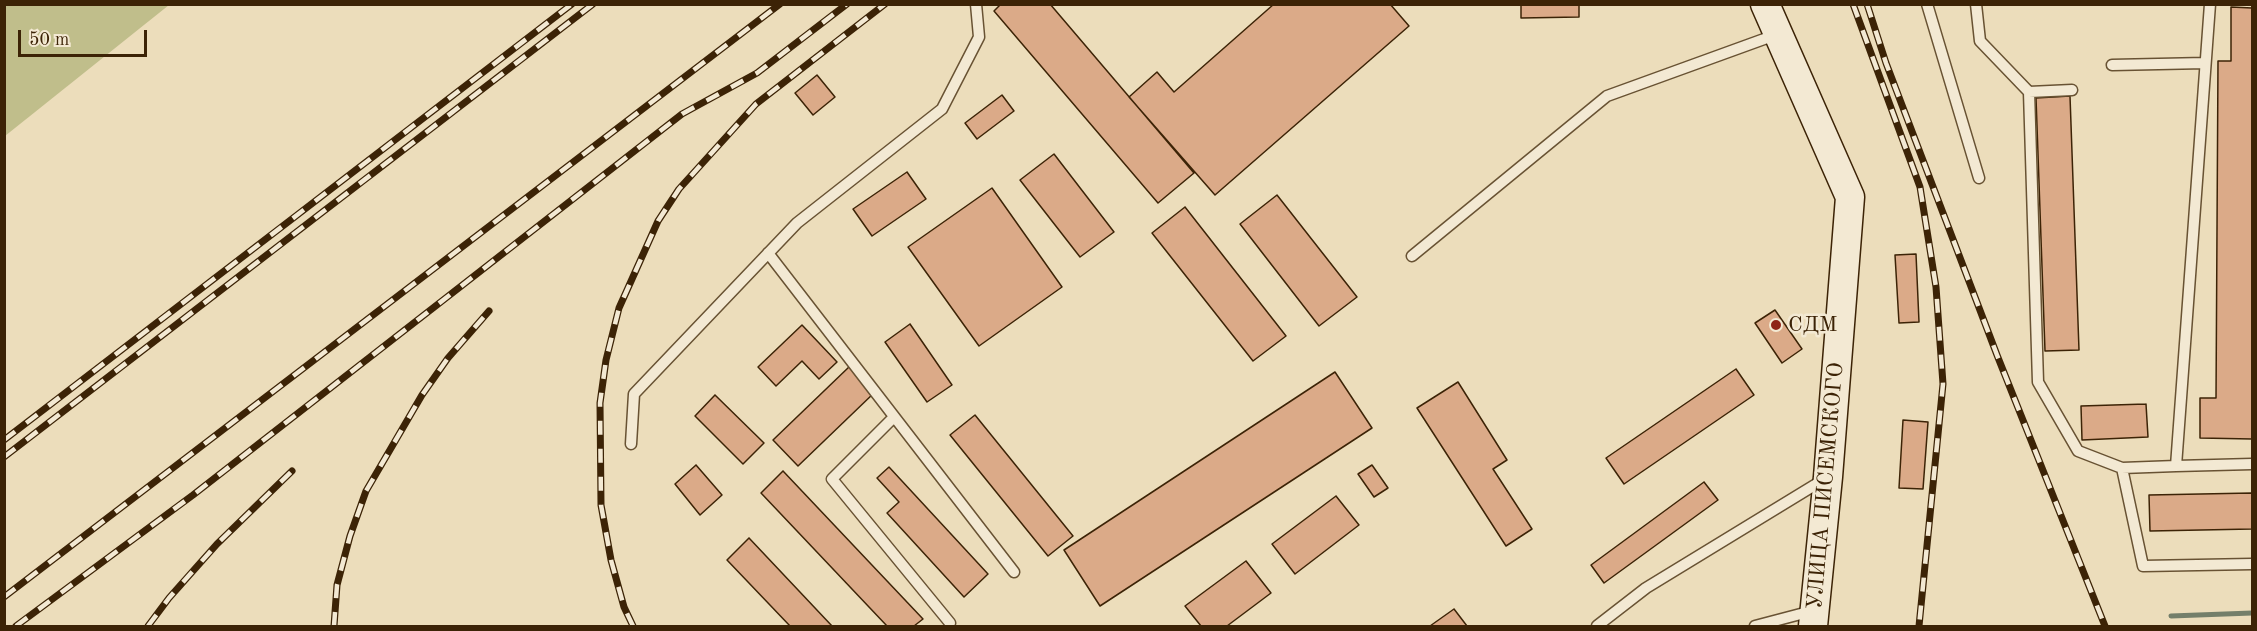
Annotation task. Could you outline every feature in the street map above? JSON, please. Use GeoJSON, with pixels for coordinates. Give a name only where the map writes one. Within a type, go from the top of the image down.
{"type":"FeatureCollection","features":[{"type":"Feature","properties":{"kind":"street","name":"УЛИЦА ПИСЕМСКОГО"},"geometry":{"type":"LineString","coordinates":[[1765,4],[1850,197],[1828,477],[1814,618]]}},
{"type":"Feature","properties":{"kind":"lane"},"geometry":{"type":"LineString","coordinates":[[631,444],[634,394],[797,223],[942,110],[980,37],[976,4]]}},
{"type":"Feature","properties":{"kind":"lane"},"geometry":{"type":"LineString","coordinates":[[1927,4],[1979,178]]}},
{"type":"Feature","properties":{"kind":"lane"},"geometry":{"type":"LineString","coordinates":[[1976,4],[1980,41],[2029,92],[2038,382],[2078,451],[2122,468],[2253,464]]}},
{"type":"Feature","properties":{"kind":"lane"},"geometry":{"type":"LineString","coordinates":[[2176,466],[2210,4]]}},
{"type":"Feature","properties":{"kind":"lane"},"geometry":{"type":"LineString","coordinates":[[1412,256],[1606,96],[1778,34]]}},
{"type":"Feature","properties":{"kind":"lane"},"geometry":{"type":"LineString","coordinates":[[2112,65],[2205,63]]}},
{"type":"Feature","properties":{"kind":"lane"},"geometry":{"type":"LineString","coordinates":[[2029,92],[2072,90]]}},
{"type":"Feature","properties":{"kind":"lane"},"geometry":{"type":"LineString","coordinates":[[768,253],[1014,572]]}},
{"type":"Feature","properties":{"kind":"lane"},"geometry":{"type":"LineString","coordinates":[[894,417],[832,479],[950,623]]}},
{"type":"Feature","properties":{"kind":"lane"},"geometry":{"type":"LineString","coordinates":[[2122,468],[2143,566],[2253,564]]}},
{"type":"Feature","properties":{"kind":"lane"},"geometry":{"type":"LineString","coordinates":[[1597,627],[1646,588],[1828,477]]}},
{"type":"Feature","properties":{"kind":"lane"},"geometry":{"type":"LineString","coordinates":[[1755,627],[1814,618]]}},
{"type":"Feature","properties":{"kind":"shaded area"},"geometry":{"type":"Polygon","coordinates":[[[5,4],[169,4],[169,5],[5,136],[5,4]]]}},
{"type":"Feature","properties":{"kind":"building"},"geometry":{"type":"Polygon","coordinates":[[[1001,4],[1050,4],[1194,173],[1158,203],[994,11],[1001,4]]]}},
{"type":"Feature","properties":{"kind":"building"},"geometry":{"type":"Polygon","coordinates":[[[1274,4],[1390,4],[1409,26],[1215,195],[1129,97],[1157,72],[1174,92],[1274,4]]]}},
{"type":"Feature","properties":{"kind":"building"},"geometry":{"type":"Polygon","coordinates":[[[1521,4],[1579,4],[1579,17],[1521,18],[1521,4]]]}},
{"type":"Feature","properties":{"kind":"building"},"geometry":{"type":"Polygon","coordinates":[[[2231,7],[2252,8],[2252,439],[2200,438],[2200,398],[2216,398],[2218,61],[2231,61],[2231,7]]]}},
{"type":"Feature","properties":{"kind":"building"},"geometry":{"type":"Polygon","coordinates":[[[817,75],[835,97],[813,115],[795,93],[817,75]]]}},
{"type":"Feature","properties":{"kind":"building"},"geometry":{"type":"Polygon","coordinates":[[[1002,95],[1014,111],[977,139],[965,123],[1002,95]]]}},
{"type":"Feature","properties":{"kind":"building"},"geometry":{"type":"Polygon","coordinates":[[[2070,96],[2079,350],[2045,351],[2036,98],[2070,96]]]}},
{"type":"Feature","properties":{"kind":"building"},"geometry":{"type":"Polygon","coordinates":[[[1054,154],[1114,232],[1080,257],[1020,180],[1054,154]]]}},
{"type":"Feature","properties":{"kind":"building"},"geometry":{"type":"Polygon","coordinates":[[[907,172],[926,199],[872,236],[853,209],[907,172]]]}},
{"type":"Feature","properties":{"kind":"building"},"geometry":{"type":"Polygon","coordinates":[[[992,188],[1062,287],[979,346],[908,247],[992,188]]]}},
{"type":"Feature","properties":{"kind":"building"},"geometry":{"type":"Polygon","coordinates":[[[1277,195],[1357,297],[1319,326],[1240,224],[1277,195]]]}},
{"type":"Feature","properties":{"kind":"building"},"geometry":{"type":"Polygon","coordinates":[[[1185,207],[1286,336],[1253,361],[1152,233],[1185,207]]]}},
{"type":"Feature","properties":{"kind":"building"},"geometry":{"type":"Polygon","coordinates":[[[1916,254],[1919,322],[1899,323],[1895,255],[1916,254]]]}},
{"type":"Feature","properties":{"kind":"building"},"geometry":{"type":"Polygon","coordinates":[[[1775,310],[1802,349],[1782,363],[1755,323],[1775,310]]]}},
{"type":"Feature","properties":{"kind":"building"},"geometry":{"type":"Polygon","coordinates":[[[910,324],[952,385],[927,402],[885,342],[910,324]]]}},
{"type":"Feature","properties":{"kind":"building"},"geometry":{"type":"Polygon","coordinates":[[[802,325],[837,362],[819,379],[802,361],[776,386],[758,367],[802,325]]]}},
{"type":"Feature","properties":{"kind":"building"},"geometry":{"type":"Polygon","coordinates":[[[850,366],[875,392],[798,466],[773,440],[850,366]]]}},
{"type":"Feature","properties":{"kind":"building"},"geometry":{"type":"Polygon","coordinates":[[[1736,369],[1754,395],[1624,484],[1606,458],[1736,369]]]}},
{"type":"Feature","properties":{"kind":"building"},"geometry":{"type":"Polygon","coordinates":[[[1335,372],[1372,428],[1100,606],[1064,550],[1335,372]]]}},
{"type":"Feature","properties":{"kind":"building"},"geometry":{"type":"Polygon","coordinates":[[[1458,382],[1507,460],[1493,469],[1532,529],[1506,546],[1417,408],[1458,382]]]}},
{"type":"Feature","properties":{"kind":"building"},"geometry":{"type":"Polygon","coordinates":[[[715,395],[764,443],[743,464],[695,416],[715,395]]]}},
{"type":"Feature","properties":{"kind":"building"},"geometry":{"type":"Polygon","coordinates":[[[2146,404],[2148,437],[2082,440],[2081,406],[2146,404]]]}},
{"type":"Feature","properties":{"kind":"building"},"geometry":{"type":"Polygon","coordinates":[[[975,415],[1073,536],[1048,556],[950,435],[975,415]]]}},
{"type":"Feature","properties":{"kind":"building"},"geometry":{"type":"Polygon","coordinates":[[[1903,420],[1928,422],[1923,489],[1899,488],[1903,420]]]}},
{"type":"Feature","properties":{"kind":"building"},"geometry":{"type":"Polygon","coordinates":[[[696,465],[722,495],[700,515],[675,484],[696,465]]]}},
{"type":"Feature","properties":{"kind":"building"},"geometry":{"type":"Polygon","coordinates":[[[1372,465],[1388,488],[1374,497],[1358,474],[1372,465]]]}},
{"type":"Feature","properties":{"kind":"building"},"geometry":{"type":"Polygon","coordinates":[[[889,467],[988,574],[964,597],[887,513],[899,502],[877,478],[889,467]]]}},
{"type":"Feature","properties":{"kind":"building"},"geometry":{"type":"Polygon","coordinates":[[[783,471],[923,619],[914,626],[887,626],[761,493],[783,471]]]}},
{"type":"Feature","properties":{"kind":"building"},"geometry":{"type":"Polygon","coordinates":[[[1704,482],[1718,500],[1604,583],[1591,565],[1704,482]]]}},
{"type":"Feature","properties":{"kind":"building"},"geometry":{"type":"Polygon","coordinates":[[[2252,493],[2252,529],[2150,531],[2149,495],[2252,493]]]}},
{"type":"Feature","properties":{"kind":"building"},"geometry":{"type":"Polygon","coordinates":[[[1336,496],[1359,525],[1295,574],[1272,544],[1336,496]]]}},
{"type":"Feature","properties":{"kind":"building"},"geometry":{"type":"Polygon","coordinates":[[[749,538],[832,626],[790,626],[727,560],[749,538]]]}},
{"type":"Feature","properties":{"kind":"building"},"geometry":{"type":"Polygon","coordinates":[[[1246,561],[1271,593],[1227,626],[1201,626],[1185,606],[1246,561]]]}},
{"type":"Feature","properties":{"kind":"building"},"geometry":{"type":"Polygon","coordinates":[[[1454,609],[1467,626],[1430,626],[1454,609]]]}},
{"type":"Feature","properties":{"kind":"waterway"},"geometry":{"type":"LineString","coordinates":[[2171,616],[2252,613]]}},
{"type":"Feature","properties":{"kind":"railway"},"geometry":{"type":"LineString","coordinates":[[4,440],[572,4]]}},
{"type":"Feature","properties":{"kind":"railway"},"geometry":{"type":"LineString","coordinates":[[4,457],[593,4]]}},
{"type":"Feature","properties":{"kind":"railway"},"geometry":{"type":"LineString","coordinates":[[4,597],[780,4]]}},
{"type":"Feature","properties":{"kind":"railway"},"geometry":{"type":"LineString","coordinates":[[16,626],[193,495],[682,114],[757,73],[847,4]]}},
{"type":"Feature","properties":{"kind":"railway"},"geometry":{"type":"LineString","coordinates":[[633,626],[624,607],[611,560],[601,505],[600,403],[606,360],[619,308],[658,221],[679,189],[756,104],[885,4]]}},
{"type":"Feature","properties":{"kind":"railway"},"geometry":{"type":"LineString","coordinates":[[1853,4],[1920,187],[1936,287],[1943,384],[1919,626]]}},
{"type":"Feature","properties":{"kind":"railway"},"geometry":{"type":"LineString","coordinates":[[1867,4],[1886,63],[1997,355],[2105,626]]}},
{"type":"Feature","properties":{"kind":"railway"},"geometry":{"type":"LineString","coordinates":[[334,626],[337,585],[350,536],[366,491],[422,395],[448,358],[489,311]]}},
{"type":"Feature","properties":{"kind":"railway"},"geometry":{"type":"LineString","coordinates":[[148,626],[169,598],[217,544],[292,471]]}},
{"type":"Feature","properties":{"kind":"place","name":"СДМ"},"geometry":{"type":"Point","coordinates":[1776,325]}}]}
